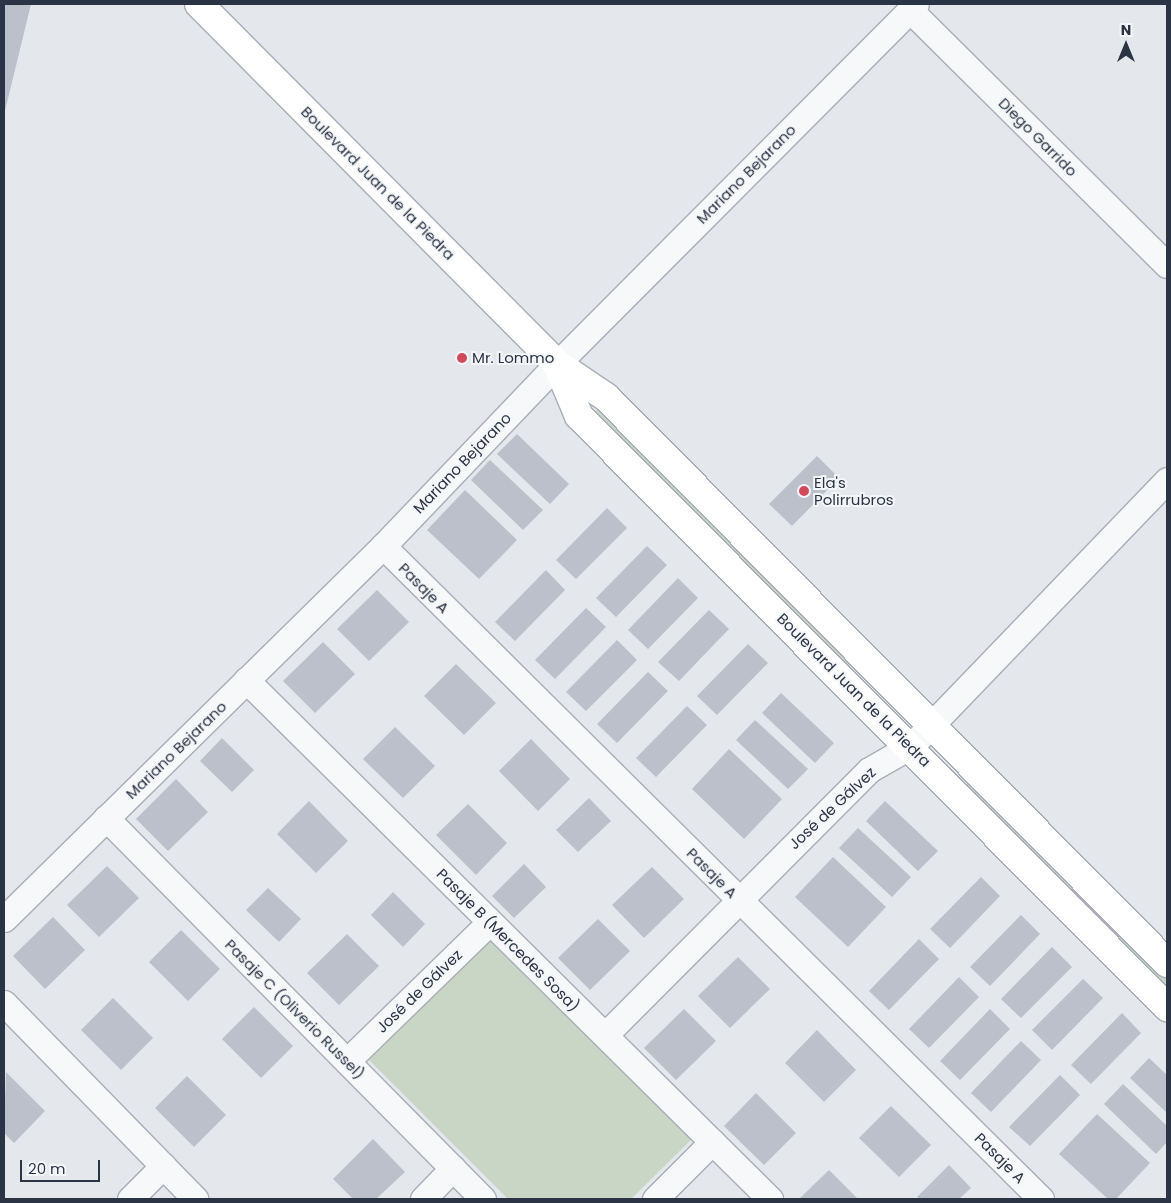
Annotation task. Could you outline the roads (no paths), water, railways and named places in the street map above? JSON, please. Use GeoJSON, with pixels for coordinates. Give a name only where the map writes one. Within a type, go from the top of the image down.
{"type":"FeatureCollection","features":[{"type":"Feature","properties":{"kind":"main road","name":"Boulevard Juan de la Piedra"},"geometry":{"type":"LineString","coordinates":[[199,4],[557,364],[606,397],[1167,963]]}},
{"type":"Feature","properties":{"kind":"main road","name":"Boulevard Juan de la Piedra"},"geometry":{"type":"LineString","coordinates":[[557,364],[579,416],[911,746],[1167,1007]]}},
{"type":"Feature","properties":{"kind":"street","name":"Mariano Bejarano"},"geometry":{"type":"LineString","coordinates":[[4,919],[383,546],[557,364],[913,7]]}},
{"type":"Feature","properties":{"kind":"street","name":"Diego Garrido"},"geometry":{"type":"LineString","coordinates":[[913,7],[1167,265]]}},
{"type":"Feature","properties":{"kind":"street","name":"José de Gálvez"},"geometry":{"type":"LineString","coordinates":[[604,1035],[869,770],[911,746],[1167,480]]}},
{"type":"Feature","properties":{"kind":"street","name":"Pasaje A"},"geometry":{"type":"LineString","coordinates":[[383,546],[1041,1199]]}},
{"type":"Feature","properties":{"kind":"street","name":"Pasaje B (Mercedes Sosa)"},"geometry":{"type":"LineString","coordinates":[[246,680],[770,1199]]}},
{"type":"Feature","properties":{"kind":"street","name":"Pasaje C (Oliverio Russel)"},"geometry":{"type":"LineString","coordinates":[[106,818],[483,1199]]}},
{"type":"Feature","properties":{"kind":"street","name":"José de Gálvez"},"geometry":{"type":"LineString","coordinates":[[347,1061],[490,922]]}},
{"type":"Feature","properties":{"kind":"street"},"geometry":{"type":"LineString","coordinates":[[4,1003],[195,1199]]}},
{"type":"Feature","properties":{"kind":"street"},"geometry":{"type":"LineString","coordinates":[[655,1199],[712,1142]]}},
{"type":"Feature","properties":{"kind":"street"},"geometry":{"type":"LineString","coordinates":[[130,1199],[163,1166]]}},
{"type":"Feature","properties":{"kind":"street"},"geometry":{"type":"LineString","coordinates":[[423,1199],[453,1168]]}},
{"type":"Feature","properties":{"kind":"place","name":"Mr. Lommo"},"geometry":{"type":"Point","coordinates":[462,358]}},
{"type":"Feature","properties":{"kind":"place","name":"Ela's Polirrubros"},"geometry":{"type":"Point","coordinates":[804,491]}}]}
